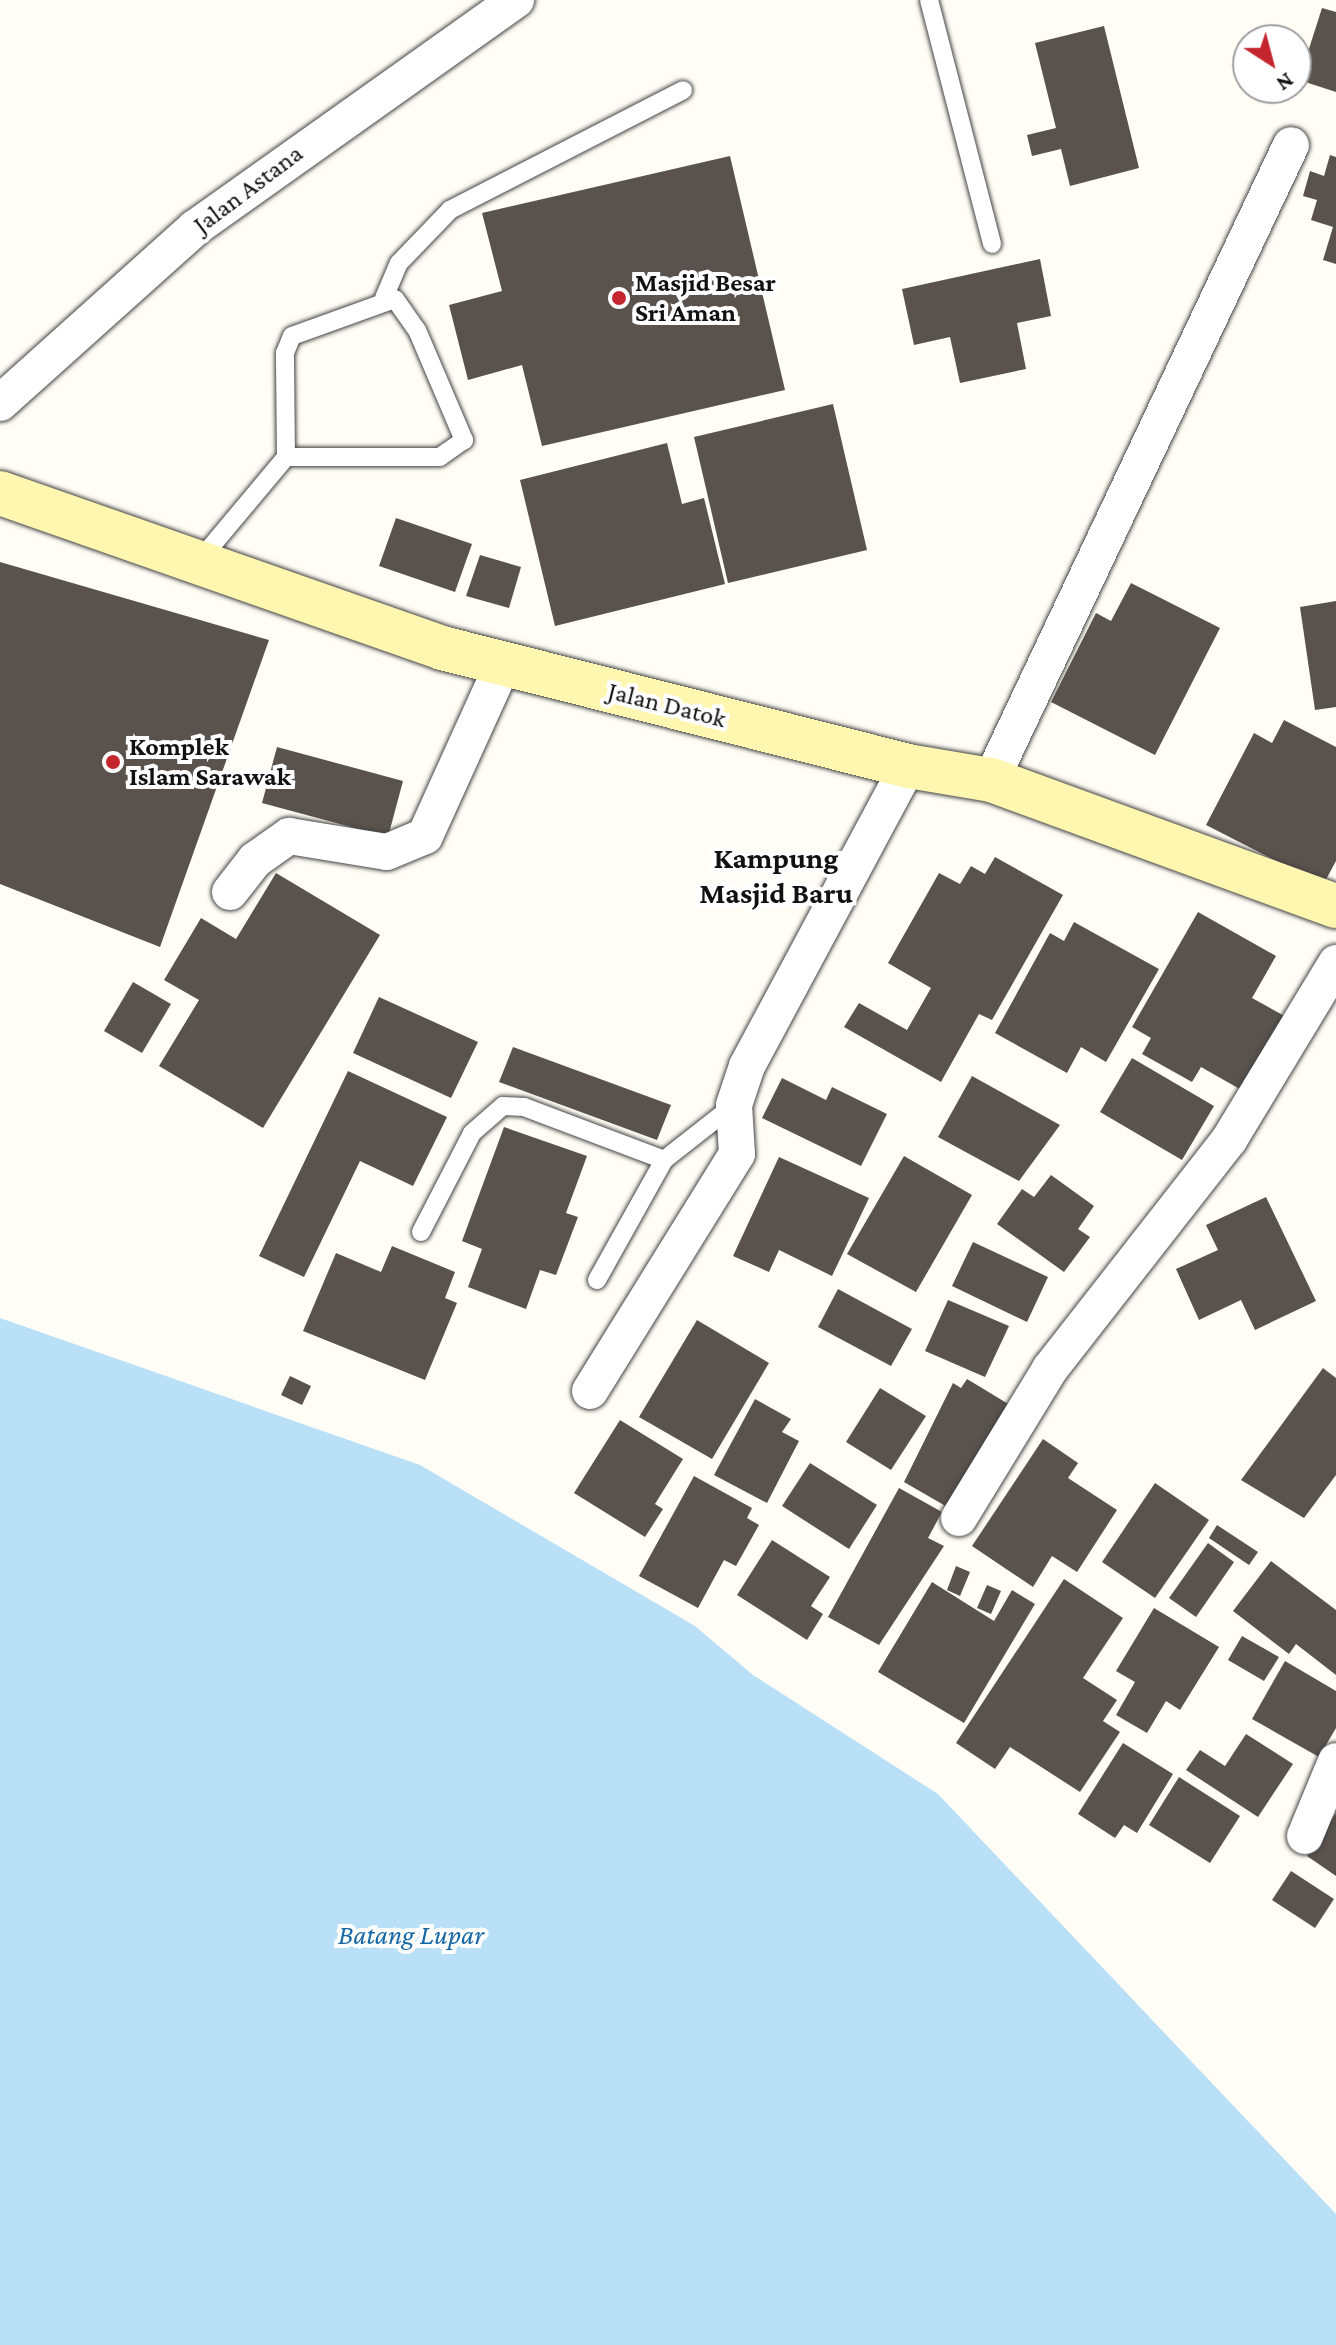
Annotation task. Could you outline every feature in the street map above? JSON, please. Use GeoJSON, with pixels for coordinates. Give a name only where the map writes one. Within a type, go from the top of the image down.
{"type":"FeatureCollection","features":[{"type":"Feature","properties":{"kind":"main road","name":"Jalan Datok"},"geometry":{"type":"LineString","coordinates":[[0,493],[503,664],[908,766],[991,780],[1336,906]]}},
{"type":"Feature","properties":{"kind":"street","name":"Jalan Astana"},"geometry":{"type":"LineString","coordinates":[[0,403],[195,228],[516,0]]}},
{"type":"Feature","properties":{"kind":"street"},"geometry":{"type":"LineString","coordinates":[[991,780],[1291,145]]}},
{"type":"Feature","properties":{"kind":"street"},"geometry":{"type":"LineString","coordinates":[[230,892],[255,860],[289,836],[387,852],[425,836],[503,664]]}},
{"type":"Feature","properties":{"kind":"street"},"geometry":{"type":"LineString","coordinates":[[590,1391],[737,1154],[734,1105],[747,1066],[908,766]]}},
{"type":"Feature","properties":{"kind":"street"},"geometry":{"type":"LineString","coordinates":[[959,1518],[1050,1369],[1229,1140],[1336,963]]}},
{"type":"Feature","properties":{"kind":"street"},"geometry":{"type":"LineString","coordinates":[[1305,1836],[1336,1761]]}},
{"type":"Feature","properties":{"kind":"lane"},"geometry":{"type":"LineString","coordinates":[[929,0],[992,244]]}},
{"type":"Feature","properties":{"kind":"lane"},"geometry":{"type":"LineString","coordinates":[[199,561],[286,457],[285,353],[292,336],[384,298],[399,263],[450,210],[683,90]]}},
{"type":"Feature","properties":{"kind":"lane"},"geometry":{"type":"LineString","coordinates":[[286,457],[440,457],[464,440],[406,309],[384,298]]}},
{"type":"Feature","properties":{"kind":"lane"},"geometry":{"type":"LineString","coordinates":[[597,1280],[664,1160],[734,1105]]}},
{"type":"Feature","properties":{"kind":"lane"},"geometry":{"type":"LineString","coordinates":[[421,1232],[472,1133],[503,1106],[524,1107],[664,1160]]}},
{"type":"Feature","properties":{"kind":"water","name":"Batang Lupar"},"geometry":{"type":"Polygon","coordinates":[[[0,1318],[420,1465],[695,1626],[753,1675],[938,1794],[1336,2214],[1336,2345],[0,2345],[0,1318]]]}},
{"type":"Feature","properties":{"kind":"building"},"geometry":{"type":"Polygon","coordinates":[[[1322,8],[1336,12],[1336,92],[1312,84],[1312,39],[1322,8]]]}},
{"type":"Feature","properties":{"kind":"building"},"geometry":{"type":"Polygon","coordinates":[[[1104,26],[1139,168],[1070,186],[1061,149],[1032,156],[1027,135],[1056,128],[1035,43],[1104,26]]]}},
{"type":"Feature","properties":{"kind":"building"},"geometry":{"type":"Polygon","coordinates":[[[1330,155],[1336,157],[1336,264],[1323,260],[1333,227],[1311,220],[1317,200],[1303,196],[1310,171],[1324,176],[1330,155]]]}},
{"type":"Feature","properties":{"kind":"building","name":"Masjid Besar Sri Aman"},"geometry":{"type":"Polygon","coordinates":[[[730,156],[785,390],[542,446],[522,365],[468,380],[449,305],[502,291],[482,213],[730,156]]]}},
{"type":"Feature","properties":{"kind":"building"},"geometry":{"type":"Polygon","coordinates":[[[1040,259],[1051,316],[1017,323],[1026,369],[960,383],[950,337],[914,345],[902,289],[1040,259]]]}},
{"type":"Feature","properties":{"kind":"building"},"geometry":{"type":"Polygon","coordinates":[[[833,404],[867,550],[728,583],[694,437],[833,404]]]}},
{"type":"Feature","properties":{"kind":"building"},"geometry":{"type":"Polygon","coordinates":[[[667,443],[682,504],[704,498],[725,584],[555,626],[520,480],[667,443]]]}},
{"type":"Feature","properties":{"kind":"building"},"geometry":{"type":"Polygon","coordinates":[[[396,518],[472,544],[455,592],[379,566],[396,518]]]}},
{"type":"Feature","properties":{"kind":"building"},"geometry":{"type":"Polygon","coordinates":[[[480,555],[521,567],[509,608],[466,596],[480,555]]]}},
{"type":"Feature","properties":{"kind":"building","name":"Komplek Islam Sarawak"},"geometry":{"type":"Polygon","coordinates":[[[0,562],[269,640],[160,947],[0,884],[0,562]]]}},
{"type":"Feature","properties":{"kind":"building"},"geometry":{"type":"Polygon","coordinates":[[[1131,583],[1220,628],[1155,755],[1051,702],[1096,613],[1111,621],[1131,583]]]}},
{"type":"Feature","properties":{"kind":"building"},"geometry":{"type":"Polygon","coordinates":[[[1336,601],[1336,707],[1315,710],[1300,607],[1336,601]]]}},
{"type":"Feature","properties":{"kind":"building"},"geometry":{"type":"Polygon","coordinates":[[[1284,720],[1336,747],[1336,861],[1323,885],[1206,825],[1254,733],[1272,743],[1284,720]]]}},
{"type":"Feature","properties":{"kind":"building"},"geometry":{"type":"Polygon","coordinates":[[[277,747],[403,781],[388,837],[262,803],[277,747]]]}},
{"type":"Feature","properties":{"kind":"building"},"geometry":{"type":"Polygon","coordinates":[[[995,857],[1063,895],[992,1020],[979,1014],[941,1082],[844,1027],[859,1003],[907,1030],[931,988],[888,963],[939,873],[960,884],[971,866],[985,874],[995,857]]]}},
{"type":"Feature","properties":{"kind":"building"},"geometry":{"type":"Polygon","coordinates":[[[276,873],[380,935],[263,1128],[159,1066],[199,1000],[164,980],[201,918],[236,939],[276,873]]]}},
{"type":"Feature","properties":{"kind":"building"},"geometry":{"type":"Polygon","coordinates":[[[1198,912],[1276,956],[1252,998],[1288,1018],[1245,1092],[1201,1067],[1192,1082],[1142,1054],[1151,1038],[1132,1027],[1198,912]]]}},
{"type":"Feature","properties":{"kind":"building"},"geometry":{"type":"Polygon","coordinates":[[[1074,922],[1159,969],[1106,1062],[1081,1047],[1067,1073],[995,1033],[1050,933],[1064,941],[1074,922]]]}},
{"type":"Feature","properties":{"kind":"building"},"geometry":{"type":"Polygon","coordinates":[[[133,982],[171,1004],[142,1053],[104,1031],[133,982]]]}},
{"type":"Feature","properties":{"kind":"building"},"geometry":{"type":"Polygon","coordinates":[[[379,997],[478,1042],[451,1098],[353,1053],[379,997]]]}},
{"type":"Feature","properties":{"kind":"building"},"geometry":{"type":"Polygon","coordinates":[[[513,1047],[671,1105],[657,1140],[499,1082],[513,1047]]]}},
{"type":"Feature","properties":{"kind":"building"},"geometry":{"type":"Polygon","coordinates":[[[1132,1058],[1214,1106],[1182,1160],[1100,1112],[1132,1058]]]}},
{"type":"Feature","properties":{"kind":"building"},"geometry":{"type":"Polygon","coordinates":[[[348,1071],[447,1117],[413,1186],[360,1161],[304,1277],[259,1256],[348,1071]]]}},
{"type":"Feature","properties":{"kind":"building"},"geometry":{"type":"Polygon","coordinates":[[[972,1076],[1060,1125],[1019,1181],[938,1137],[972,1076]]]}},
{"type":"Feature","properties":{"kind":"building"},"geometry":{"type":"Polygon","coordinates":[[[782,1078],[826,1100],[832,1087],[887,1114],[861,1166],[762,1118],[782,1078]]]}},
{"type":"Feature","properties":{"kind":"building"},"geometry":{"type":"Polygon","coordinates":[[[504,1127],[587,1156],[566,1213],[578,1217],[556,1275],[540,1270],[526,1309],[468,1287],[482,1249],[462,1241],[504,1127]]]}},
{"type":"Feature","properties":{"kind":"building"},"geometry":{"type":"Polygon","coordinates":[[[904,1156],[972,1195],[916,1292],[847,1254],[904,1156]]]}},
{"type":"Feature","properties":{"kind":"building"},"geometry":{"type":"Polygon","coordinates":[[[779,1157],[869,1198],[832,1276],[779,1250],[769,1272],[733,1256],[779,1157]]]}},
{"type":"Feature","properties":{"kind":"building"},"geometry":{"type":"Polygon","coordinates":[[[1051,1175],[1094,1206],[1078,1229],[1090,1237],[1064,1272],[997,1224],[1022,1189],[1034,1197],[1051,1175]]]}},
{"type":"Feature","properties":{"kind":"building"},"geometry":{"type":"Polygon","coordinates":[[[1266,1197],[1316,1301],[1255,1330],[1241,1300],[1199,1320],[1176,1269],[1218,1250],[1206,1225],[1266,1197]]]}},
{"type":"Feature","properties":{"kind":"building"},"geometry":{"type":"Polygon","coordinates":[[[973,1242],[1048,1277],[1027,1322],[952,1286],[973,1242]]]}},
{"type":"Feature","properties":{"kind":"building"},"geometry":{"type":"Polygon","coordinates":[[[392,1246],[455,1272],[445,1298],[457,1303],[425,1380],[303,1331],[336,1253],[381,1272],[392,1246]]]}},
{"type":"Feature","properties":{"kind":"building"},"geometry":{"type":"Polygon","coordinates":[[[838,1289],[912,1329],[891,1366],[818,1327],[838,1289]]]}},
{"type":"Feature","properties":{"kind":"building"},"geometry":{"type":"Polygon","coordinates":[[[948,1300],[1009,1326],[985,1377],[925,1351],[948,1300]]]}},
{"type":"Feature","properties":{"kind":"building"},"geometry":{"type":"Polygon","coordinates":[[[697,1320],[769,1363],[712,1459],[639,1417],[697,1320]]]}},
{"type":"Feature","properties":{"kind":"building"},"geometry":{"type":"Polygon","coordinates":[[[1323,1368],[1336,1378],[1336,1475],[1304,1518],[1241,1480],[1323,1368]]]}},
{"type":"Feature","properties":{"kind":"building"},"geometry":{"type":"Polygon","coordinates":[[[290,1376],[311,1386],[302,1405],[281,1395],[290,1376]]]}},
{"type":"Feature","properties":{"kind":"building"},"geometry":{"type":"Polygon","coordinates":[[[967,1379],[1010,1405],[949,1508],[904,1482],[953,1383],[961,1388],[967,1379]]]}},
{"type":"Feature","properties":{"kind":"building"},"geometry":{"type":"Polygon","coordinates":[[[880,1388],[926,1416],[891,1470],[846,1442],[880,1388]]]}},
{"type":"Feature","properties":{"kind":"building"},"geometry":{"type":"Polygon","coordinates":[[[755,1399],[791,1419],[782,1432],[799,1441],[767,1503],[714,1475],[755,1399]]]}},
{"type":"Feature","properties":{"kind":"building"},"geometry":{"type":"Polygon","coordinates":[[[620,1420],[683,1459],[655,1504],[663,1509],[645,1537],[574,1493],[620,1420]]]}},
{"type":"Feature","properties":{"kind":"building"},"geometry":{"type":"Polygon","coordinates":[[[1043,1439],[1078,1463],[1068,1478],[1117,1510],[1077,1572],[1052,1556],[1033,1587],[972,1546],[1043,1439]]]}},
{"type":"Feature","properties":{"kind":"building"},"geometry":{"type":"Polygon","coordinates":[[[810,1463],[877,1505],[849,1549],[782,1506],[810,1463]]]}},
{"type":"Feature","properties":{"kind":"building"},"geometry":{"type":"Polygon","coordinates":[[[694,1476],[752,1508],[747,1518],[759,1525],[736,1566],[724,1560],[698,1608],[639,1576],[694,1476]]]}},
{"type":"Feature","properties":{"kind":"building"},"geometry":{"type":"Polygon","coordinates":[[[1155,1483],[1209,1520],[1155,1598],[1102,1562],[1155,1483]]]}},
{"type":"Feature","properties":{"kind":"building"},"geometry":{"type":"Polygon","coordinates":[[[899,1488],[942,1512],[928,1538],[944,1546],[879,1645],[828,1617],[899,1488]]]}},
{"type":"Feature","properties":{"kind":"building"},"geometry":{"type":"Polygon","coordinates":[[[1217,1525],[1258,1552],[1249,1565],[1209,1538],[1217,1525]]]}},
{"type":"Feature","properties":{"kind":"building"},"geometry":{"type":"Polygon","coordinates":[[[772,1540],[830,1577],[811,1606],[823,1614],[807,1640],[737,1595],[772,1540]]]}},
{"type":"Feature","properties":{"kind":"building"},"geometry":{"type":"Polygon","coordinates":[[[1208,1543],[1234,1562],[1196,1617],[1169,1598],[1208,1543]]]}},
{"type":"Feature","properties":{"kind":"building"},"geometry":{"type":"Polygon","coordinates":[[[1271,1561],[1336,1610],[1336,1675],[1296,1644],[1289,1654],[1233,1611],[1271,1561]]]}},
{"type":"Feature","properties":{"kind":"building"},"geometry":{"type":"Polygon","coordinates":[[[956,1566],[970,1572],[960,1596],[947,1590],[956,1566]]]}},
{"type":"Feature","properties":{"kind":"building"},"geometry":{"type":"Polygon","coordinates":[[[1064,1579],[1123,1618],[1083,1678],[1117,1700],[1103,1721],[1120,1732],[1080,1792],[1010,1747],[995,1769],[956,1743],[1064,1579]]]}},
{"type":"Feature","properties":{"kind":"building"},"geometry":{"type":"Polygon","coordinates":[[[932,1582],[994,1621],[1012,1590],[1035,1604],[964,1723],[878,1672],[932,1582]]]}},
{"type":"Feature","properties":{"kind":"building"},"geometry":{"type":"Polygon","coordinates":[[[987,1585],[1001,1591],[991,1614],[977,1608],[987,1585]]]}},
{"type":"Feature","properties":{"kind":"building"},"geometry":{"type":"Polygon","coordinates":[[[1154,1608],[1219,1647],[1180,1710],[1166,1701],[1147,1733],[1116,1715],[1135,1682],[1116,1671],[1154,1608]]]}},
{"type":"Feature","properties":{"kind":"building"},"geometry":{"type":"Polygon","coordinates":[[[1242,1636],[1279,1657],[1264,1681],[1228,1660],[1242,1636]]]}},
{"type":"Feature","properties":{"kind":"building"},"geometry":{"type":"Polygon","coordinates":[[[1285,1661],[1336,1691],[1336,1728],[1319,1757],[1252,1719],[1285,1661]]]}},
{"type":"Feature","properties":{"kind":"building"},"geometry":{"type":"Polygon","coordinates":[[[1246,1734],[1293,1764],[1258,1817],[1186,1770],[1200,1750],[1225,1766],[1246,1734]]]}},
{"type":"Feature","properties":{"kind":"building"},"geometry":{"type":"Polygon","coordinates":[[[1123,1743],[1173,1774],[1137,1833],[1124,1825],[1115,1838],[1078,1814],[1123,1743]]]}},
{"type":"Feature","properties":{"kind":"building"},"geometry":{"type":"Polygon","coordinates":[[[1179,1777],[1240,1816],[1210,1863],[1149,1825],[1179,1777]]]}},
{"type":"Feature","properties":{"kind":"building"},"geometry":{"type":"Polygon","coordinates":[[[1336,1813],[1336,1876],[1307,1856],[1336,1813]]]}},
{"type":"Feature","properties":{"kind":"building"},"geometry":{"type":"Polygon","coordinates":[[[1291,1871],[1334,1899],[1315,1928],[1272,1900],[1291,1871]]]}},
{"type":"Feature","properties":{"kind":"place","name":"Masjid Besar Sri Aman"},"geometry":{"type":"Point","coordinates":[619,298]}},
{"type":"Feature","properties":{"kind":"place","name":"Komplek Islam Sarawak"},"geometry":{"type":"Point","coordinates":[113,762]}},
{"type":"Feature","properties":{"kind":"district","name":"Kampung Masjid Baru"},"geometry":{"type":"Point","coordinates":[776,875]}}]}
